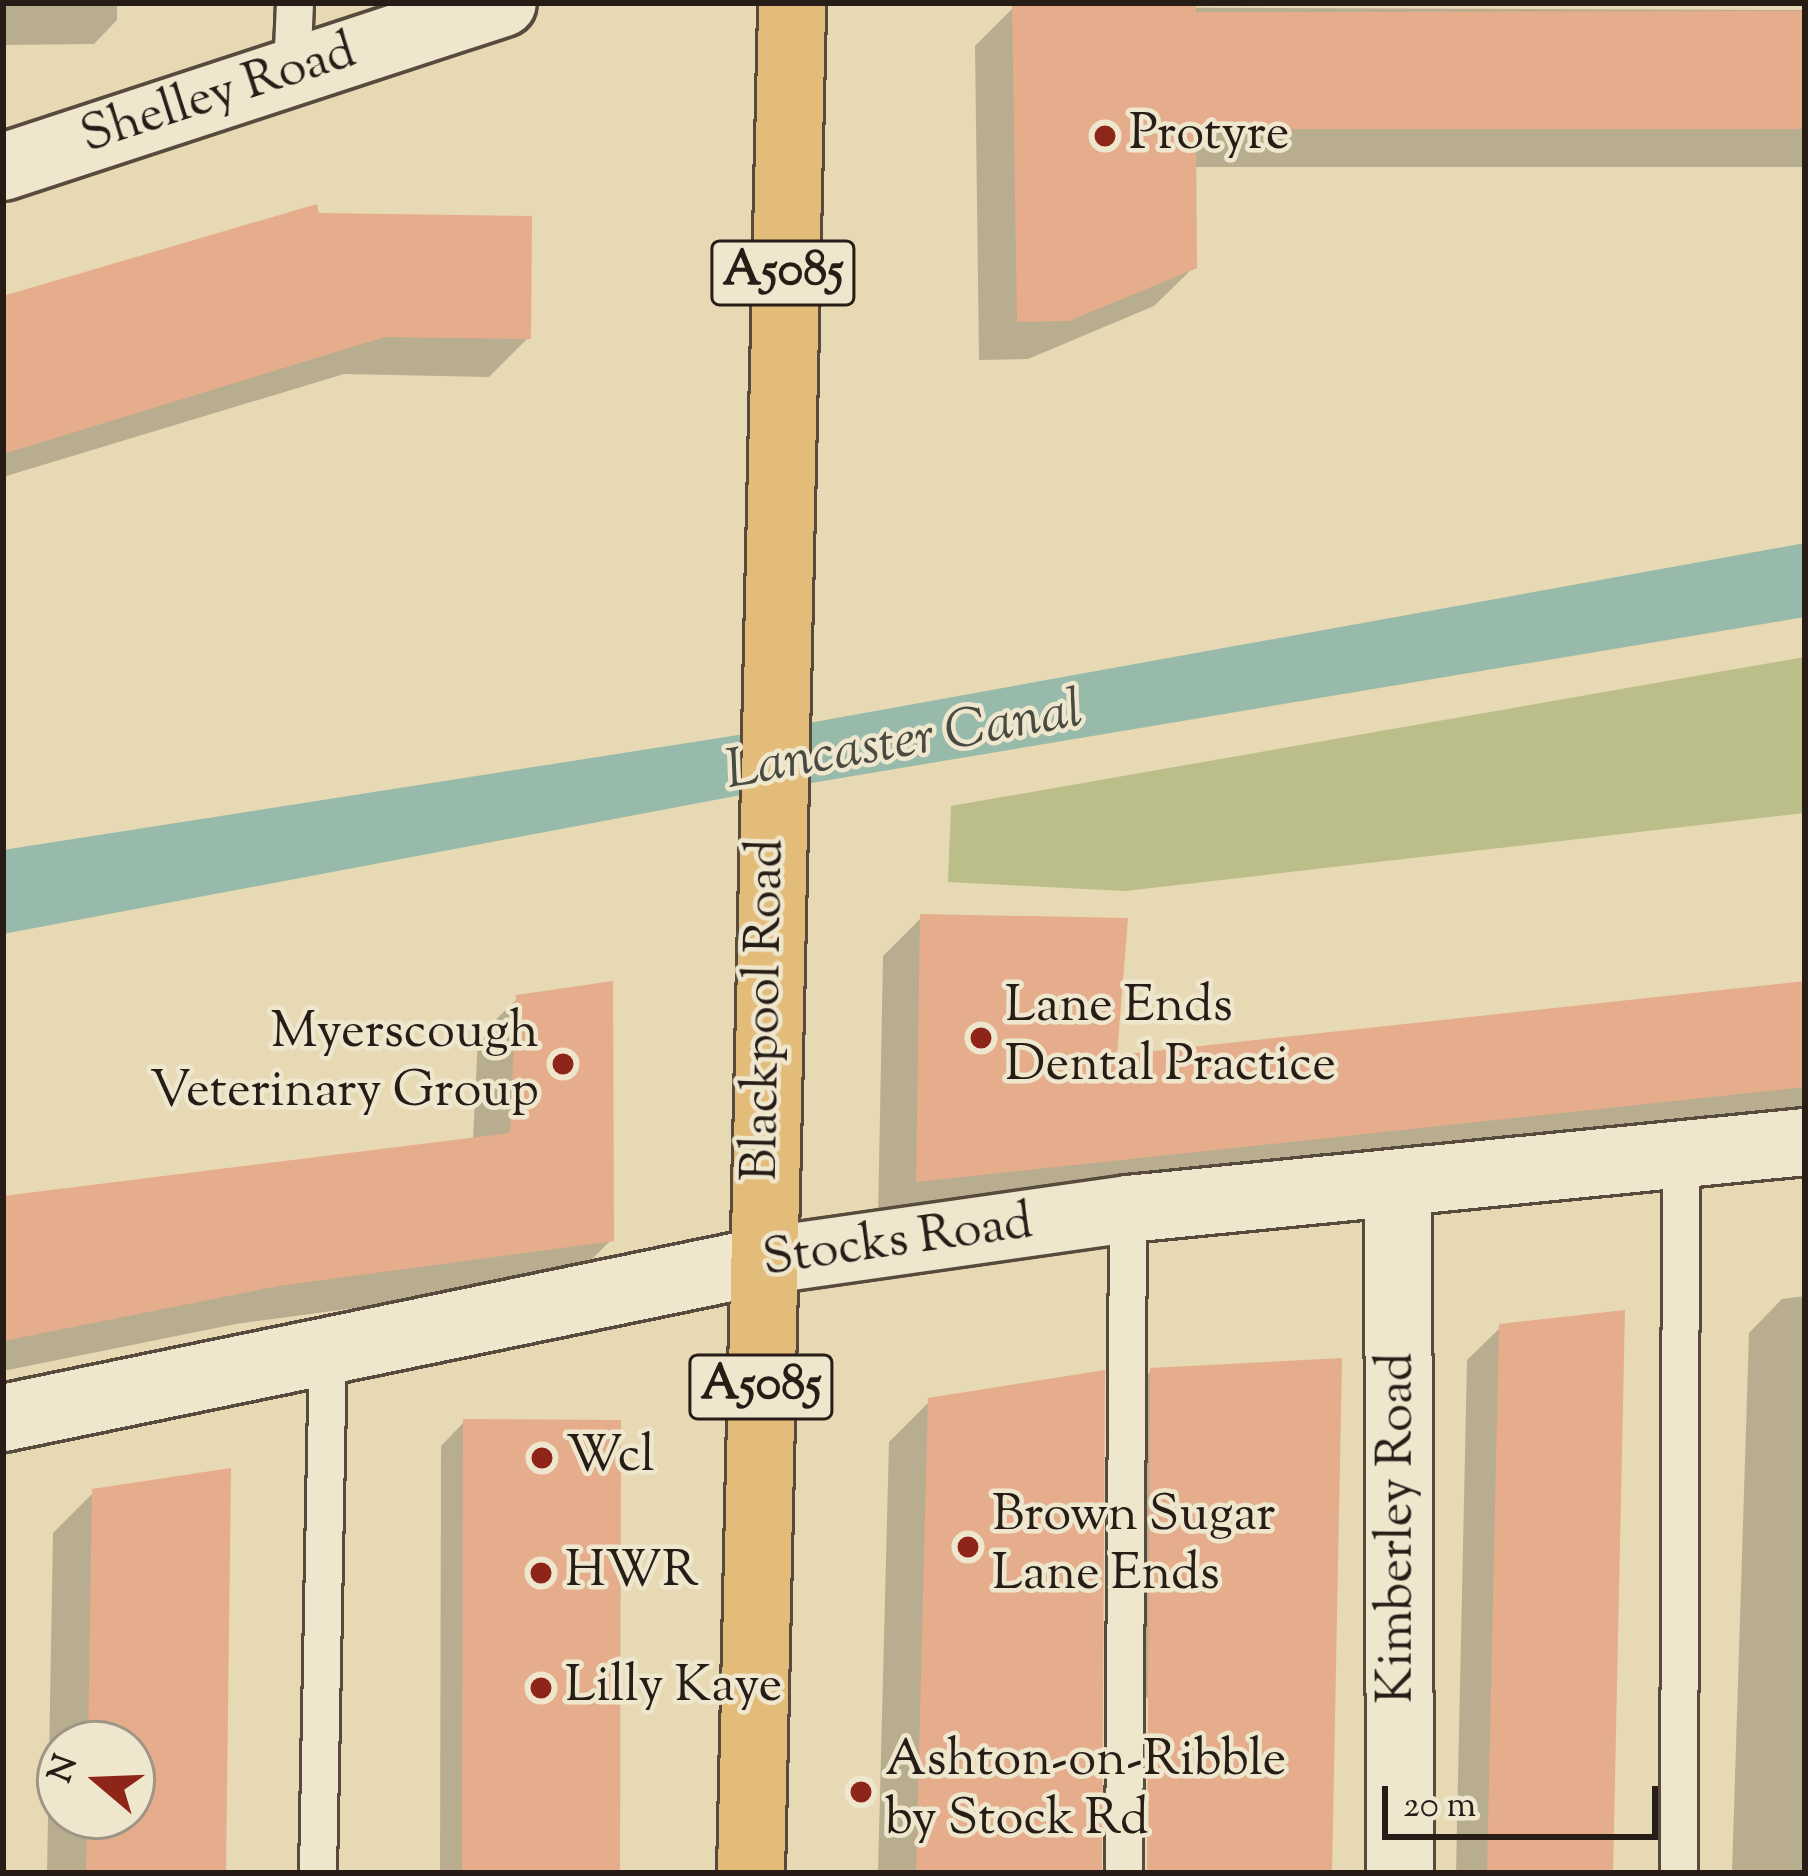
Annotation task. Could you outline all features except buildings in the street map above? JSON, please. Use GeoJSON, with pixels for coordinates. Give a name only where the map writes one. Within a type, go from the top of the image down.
{"type":"FeatureCollection","features":[{"type":"Feature","properties":{"kind":"highway","name":"Blackpool Road"},"geometry":{"type":"LineString","coordinates":[[751,1873],[767,900],[792,3]]}},
{"type":"Feature","properties":{"kind":"street","name":"Shelley Road"},"geometry":{"type":"LineString","coordinates":[[3,167],[503,3]]}},
{"type":"Feature","properties":{"kind":"street","name":"Stocks Road"},"geometry":{"type":"LineString","coordinates":[[3,1418],[328,1347],[764,1262],[1128,1210],[1805,1142]]}},
{"type":"Feature","properties":{"kind":"street","name":"Kimberley Road"},"geometry":{"type":"LineString","coordinates":[[1398,1183],[1400,1873]]}},
{"type":"Feature","properties":{"kind":"lane"},"geometry":{"type":"LineString","coordinates":[[292,72],[295,3]]}},
{"type":"Feature","properties":{"kind":"lane"},"geometry":{"type":"LineString","coordinates":[[1679,1873],[1681,1155]]}},
{"type":"Feature","properties":{"kind":"lane"},"geometry":{"type":"LineString","coordinates":[[1124,1873],[1128,1210]]}},
{"type":"Feature","properties":{"kind":"lane"},"geometry":{"type":"LineString","coordinates":[[318,1873],[328,1347]]}},
{"type":"Feature","properties":{"kind":"green space"},"geometry":{"type":"Polygon","coordinates":[[[1805,657],[1805,813],[1125,891],[948,882],[951,806],[1805,657]]]}},
{"type":"Feature","properties":{"kind":"water","name":"Lancaster Canal"},"geometry":{"type":"Polygon","coordinates":[[[1805,543],[1805,617],[757,792],[3,934],[3,850],[770,730],[1805,543]]]}},
{"type":"Feature","properties":{"kind":"place","name":"Protyre"},"geometry":{"type":"Point","coordinates":[1105,136]}},
{"type":"Feature","properties":{"kind":"place","name":"Lane Ends Dental Practice"},"geometry":{"type":"Point","coordinates":[981,1038]}},
{"type":"Feature","properties":{"kind":"place","name":"Myerscough Veterinary Group"},"geometry":{"type":"Point","coordinates":[563,1064]}},
{"type":"Feature","properties":{"kind":"place","name":"Wcl"},"geometry":{"type":"Point","coordinates":[542,1458]}},
{"type":"Feature","properties":{"kind":"place","name":"Brown Sugar Lane Ends"},"geometry":{"type":"Point","coordinates":[968,1547]}},
{"type":"Feature","properties":{"kind":"place","name":"HWR"},"geometry":{"type":"Point","coordinates":[541,1573]}},
{"type":"Feature","properties":{"kind":"place","name":"Lilly Kaye"},"geometry":{"type":"Point","coordinates":[541,1688]}},
{"type":"Feature","properties":{"kind":"place","name":"Ashton-on-Ribble by Stock Rd"},"geometry":{"type":"Point","coordinates":[861,1792]}}]}
